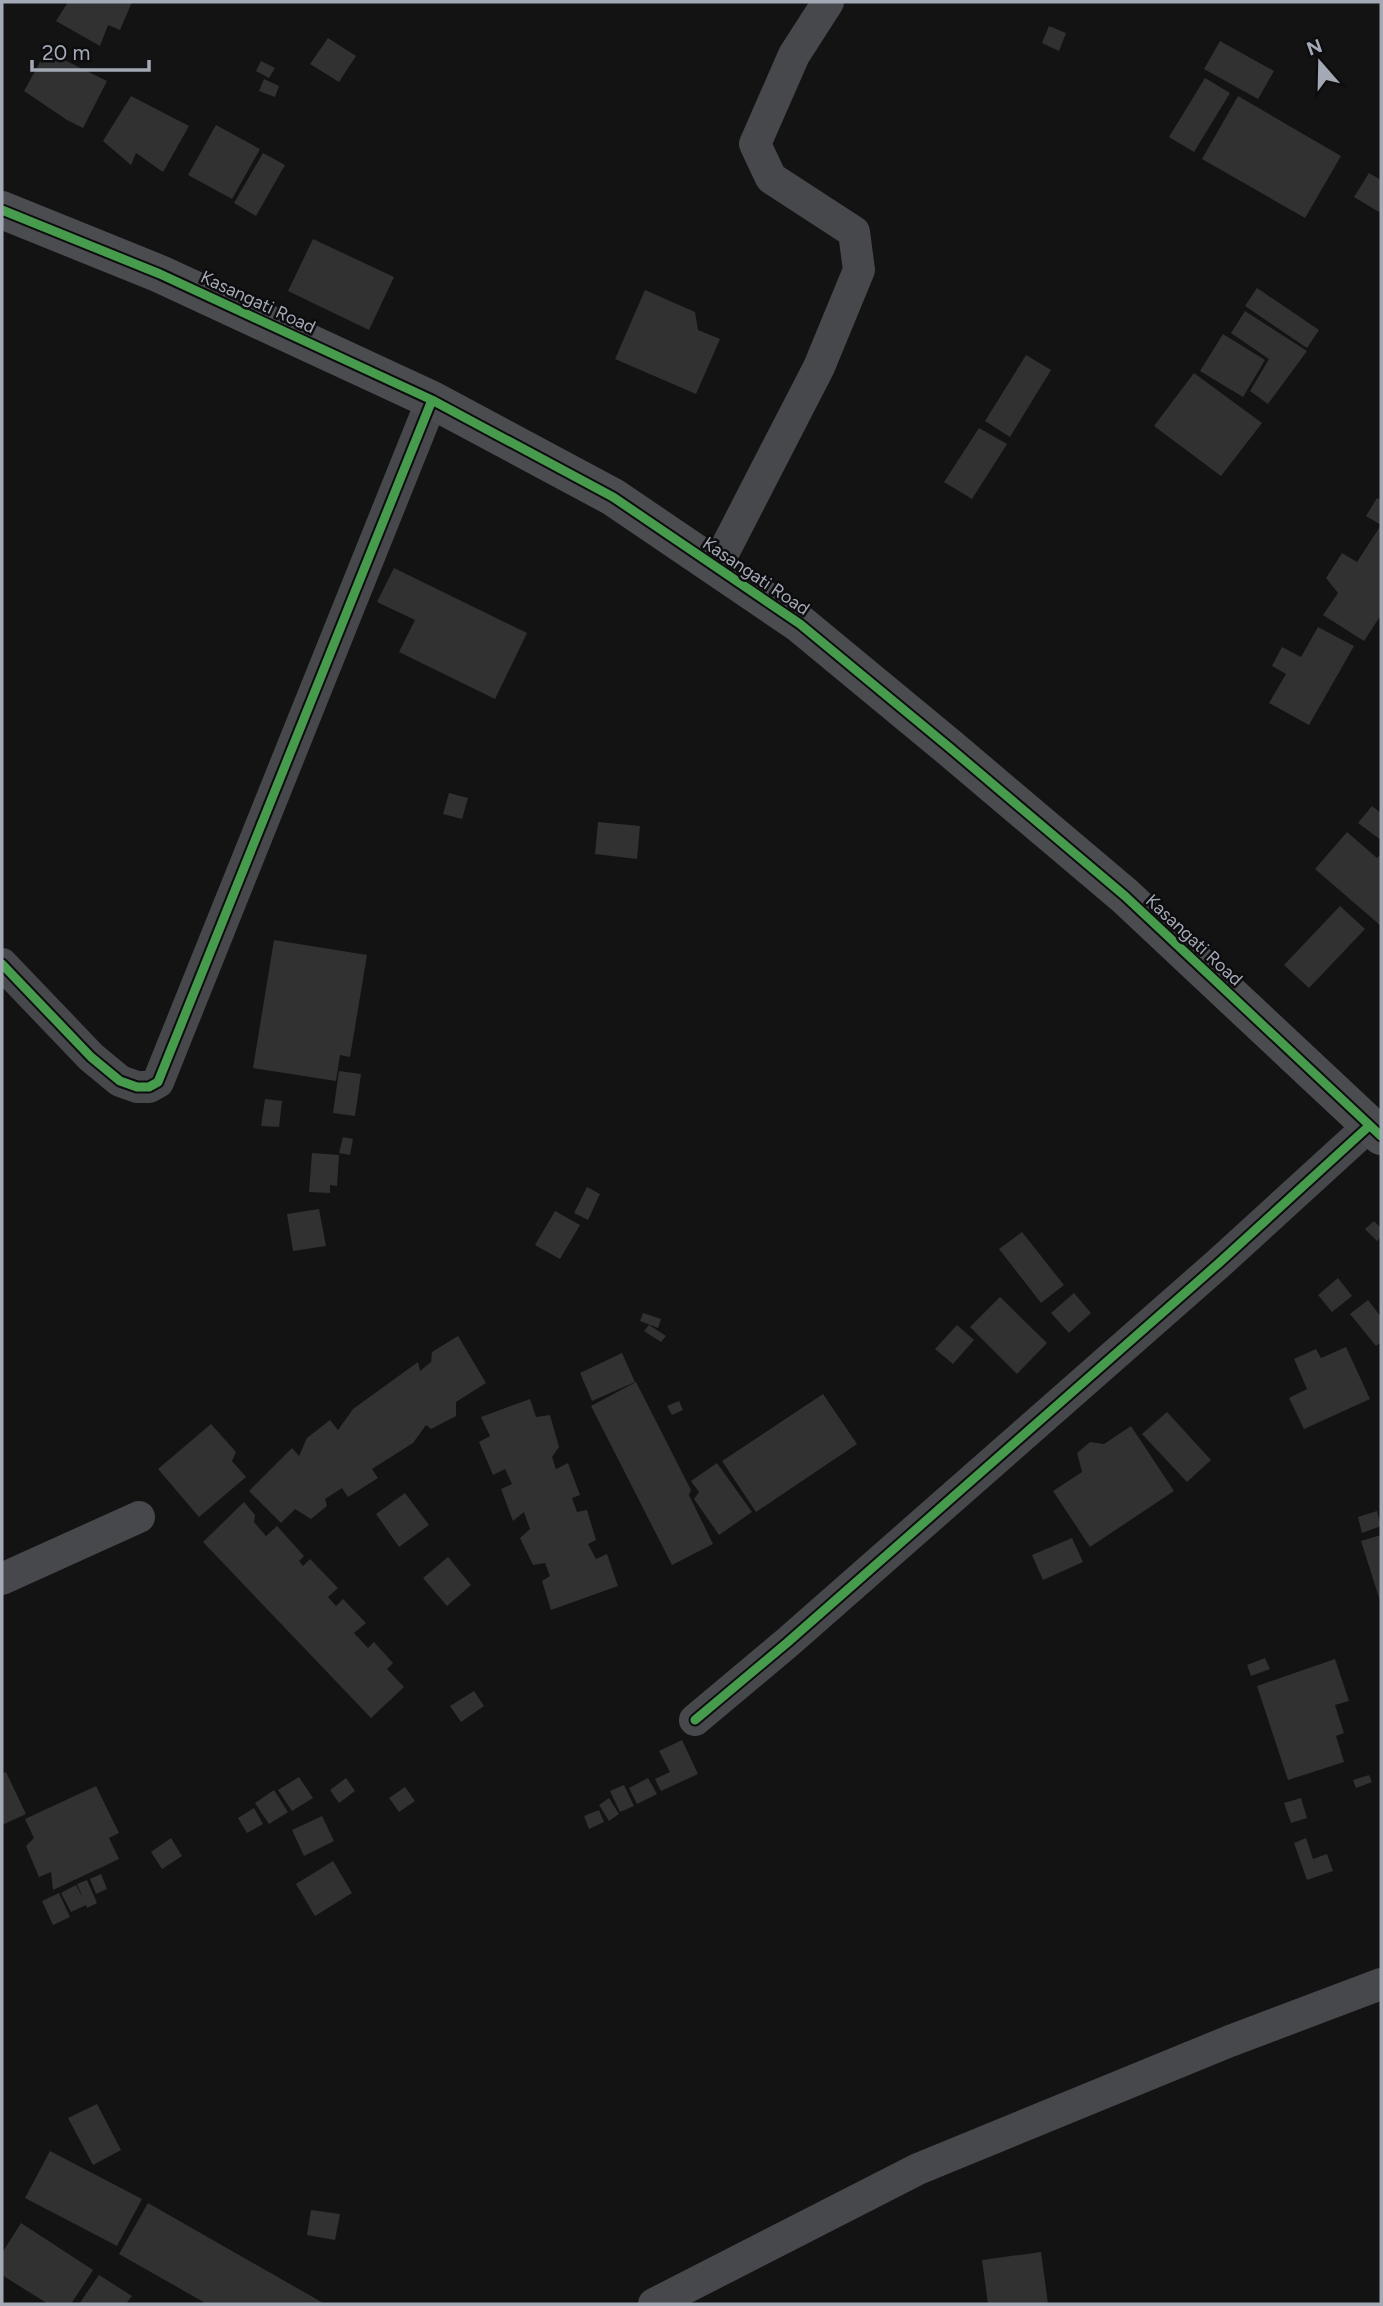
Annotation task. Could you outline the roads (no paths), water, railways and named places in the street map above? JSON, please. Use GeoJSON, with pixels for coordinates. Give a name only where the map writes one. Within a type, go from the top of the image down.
{"type":"FeatureCollection","features":[{"type":"Feature","properties":{"kind":"street"},"geometry":{"type":"LineString","coordinates":[[716,568],[819,367],[859,270],[854,232],[771,178],[755,144],[794,55],[828,2]]}},
{"type":"Feature","properties":{"kind":"street","name":"Kasangati Road"},"geometry":{"type":"LineString","coordinates":[[2,210],[160,274],[432,400],[613,497],[800,624],[1125,896],[1375,1131]]}},
{"type":"Feature","properties":{"kind":"street"},"geometry":{"type":"LineString","coordinates":[[2,964],[91,1057],[120,1081],[137,1087],[149,1087],[158,1082],[432,400]]}},
{"type":"Feature","properties":{"kind":"street"},"geometry":{"type":"LineString","coordinates":[[695,1720],[1375,1131]]}},
{"type":"Feature","properties":{"kind":"street"},"geometry":{"type":"LineString","coordinates":[[2,1579],[139,1517]]}},
{"type":"Feature","properties":{"kind":"street"},"geometry":{"type":"LineString","coordinates":[[654,2304],[918,2169],[1230,2041],[1381,1984]]}}]}
